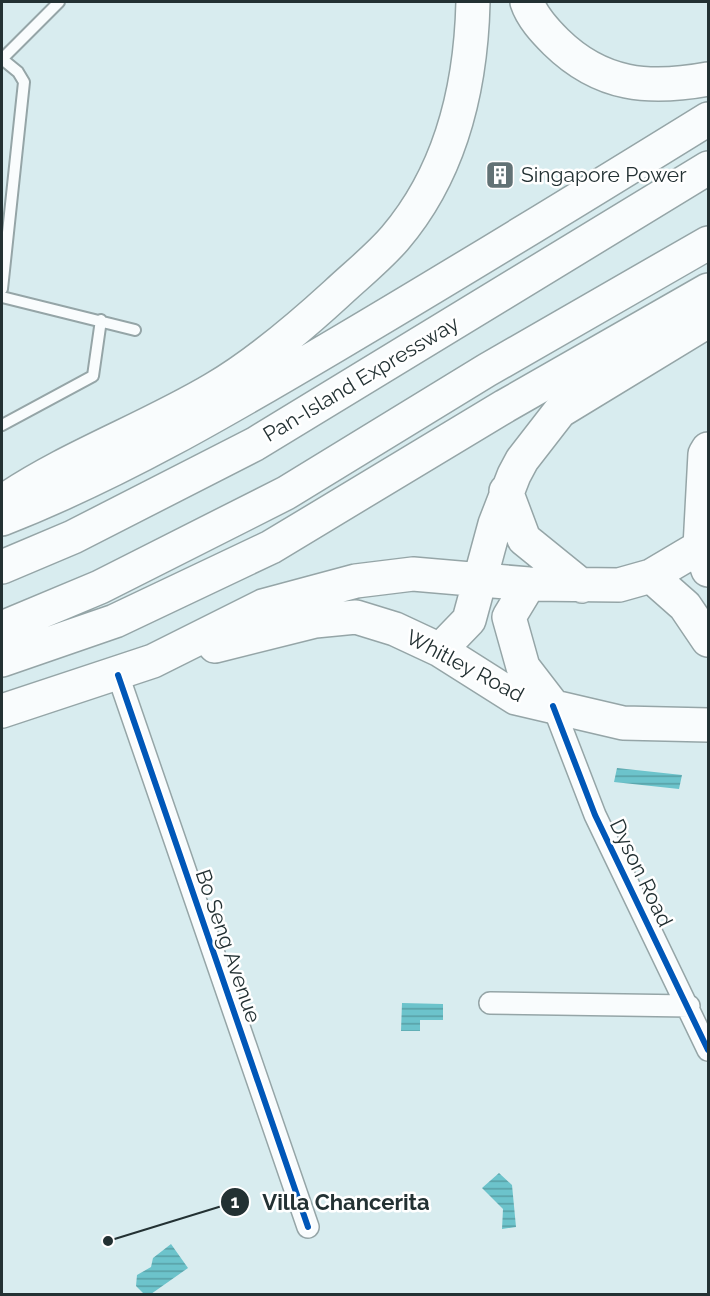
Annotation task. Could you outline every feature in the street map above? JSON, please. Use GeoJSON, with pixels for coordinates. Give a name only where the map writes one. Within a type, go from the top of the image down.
{"type":"FeatureCollection","features":[{"type":"Feature","properties":{"kind":"main road"},"geometry":{"type":"LineString","coordinates":[[2,502],[33,480],[215,388],[308,320],[394,239],[427,194],[450,145],[466,83],[473,2]]}},
{"type":"Feature","properties":{"kind":"main road"},"geometry":{"type":"LineString","coordinates":[[526,2],[530,12],[551,38],[570,56],[592,70],[621,81],[651,86],[708,79]]}},
{"type":"Feature","properties":{"kind":"main road"},"geometry":{"type":"LineString","coordinates":[[2,519],[57,497],[211,419],[442,282],[708,119]]}},
{"type":"Feature","properties":{"kind":"main road","name":"Pan-Island Expressway"},"geometry":{"type":"LineString","coordinates":[[2,567],[73,537],[255,444],[708,168]]}},
{"type":"Feature","properties":{"kind":"main road"},"geometry":{"type":"LineString","coordinates":[[2,628],[100,587],[286,493],[487,370],[708,243]]}},
{"type":"Feature","properties":{"kind":"main road"},"geometry":{"type":"LineString","coordinates":[[2,660],[115,621],[271,547],[505,406],[708,290]]}},
{"type":"Feature","properties":{"kind":"main road"},"geometry":{"type":"LineString","coordinates":[[440,650],[469,620],[506,491],[522,460],[560,411],[708,321]]}},
{"type":"Feature","properties":{"kind":"main road"},"geometry":{"type":"LineString","coordinates":[[651,576],[704,559],[705,454],[708,449]]}},
{"type":"Feature","properties":{"kind":"main road"},"geometry":{"type":"LineString","coordinates":[[506,491],[524,539],[582,586]]}},
{"type":"Feature","properties":{"kind":"main road","name":"Whitley Road"},"geometry":{"type":"LineString","coordinates":[[2,711],[118,675],[153,661],[263,606],[356,580],[413,574],[582,586],[619,585],[651,576]]}},
{"type":"Feature","properties":{"kind":"main road"},"geometry":{"type":"LineString","coordinates":[[651,576],[685,606],[708,640]]}},
{"type":"Feature","properties":{"kind":"main road"},"geometry":{"type":"LineString","coordinates":[[529,584],[509,617],[523,667],[553,706]]}},
{"type":"Feature","properties":{"kind":"main road","name":"Whitley Road"},"geometry":{"type":"LineString","coordinates":[[153,661],[315,621],[356,617],[394,629],[440,650],[516,698],[623,723],[705,720]]}},
{"type":"Feature","properties":{"kind":"street","name":"Bo Seng Avenue"},"geometry":{"type":"LineString","coordinates":[[118,675],[308,1227]]}},
{"type":"Feature","properties":{"kind":"street","name":"Dyson Road"},"geometry":{"type":"LineString","coordinates":[[553,706],[588,794],[590,805],[689,1006],[708,1050]]}},
{"type":"Feature","properties":{"kind":"street"},"geometry":{"type":"LineString","coordinates":[[490,1003],[689,1006]]}},
{"type":"Feature","properties":{"kind":"lane"},"geometry":{"type":"LineString","coordinates":[[2,289],[24,82],[18,72],[2,59],[59,2]]}},
{"type":"Feature","properties":{"kind":"lane"},"geometry":{"type":"LineString","coordinates":[[2,297],[135,330]]}},
{"type":"Feature","properties":{"kind":"lane"},"geometry":{"type":"LineString","coordinates":[[2,425],[93,376],[101,320]]}},
{"type":"Feature","properties":{"kind":"water"},"geometry":{"type":"Polygon","coordinates":[[[617,768],[682,775],[679,789],[614,782],[617,768]]]}},
{"type":"Feature","properties":{"kind":"water"},"geometry":{"type":"Polygon","coordinates":[[[402,1003],[443,1004],[443,1020],[420,1020],[420,1031],[401,1031],[402,1003]]]}},
{"type":"Feature","properties":{"kind":"water"},"geometry":{"type":"Polygon","coordinates":[[[499,1173],[512,1185],[516,1227],[502,1229],[503,1209],[482,1188],[499,1173]]]}},
{"type":"Feature","properties":{"kind":"water"},"geometry":{"type":"Polygon","coordinates":[[[171,1244],[188,1268],[151,1294],[144,1294],[136,1286],[137,1275],[151,1267],[153,1258],[171,1244]]]}},
{"type":"Feature","properties":{"kind":"cycle path"},"geometry":{"type":"LineString","coordinates":[[118,675],[308,1227]]}},
{"type":"Feature","properties":{"kind":"cycle path"},"geometry":{"type":"LineString","coordinates":[[553,706],[595,815],[708,1050]]}},
{"type":"Feature","properties":{"kind":"place","name":"Singapore Power"},"geometry":{"type":"Point","coordinates":[500,175]}},
{"type":"Feature","properties":{"kind":"place","name":"Villa Chancerita"},"geometry":{"type":"Point","coordinates":[108,1241]}}]}
